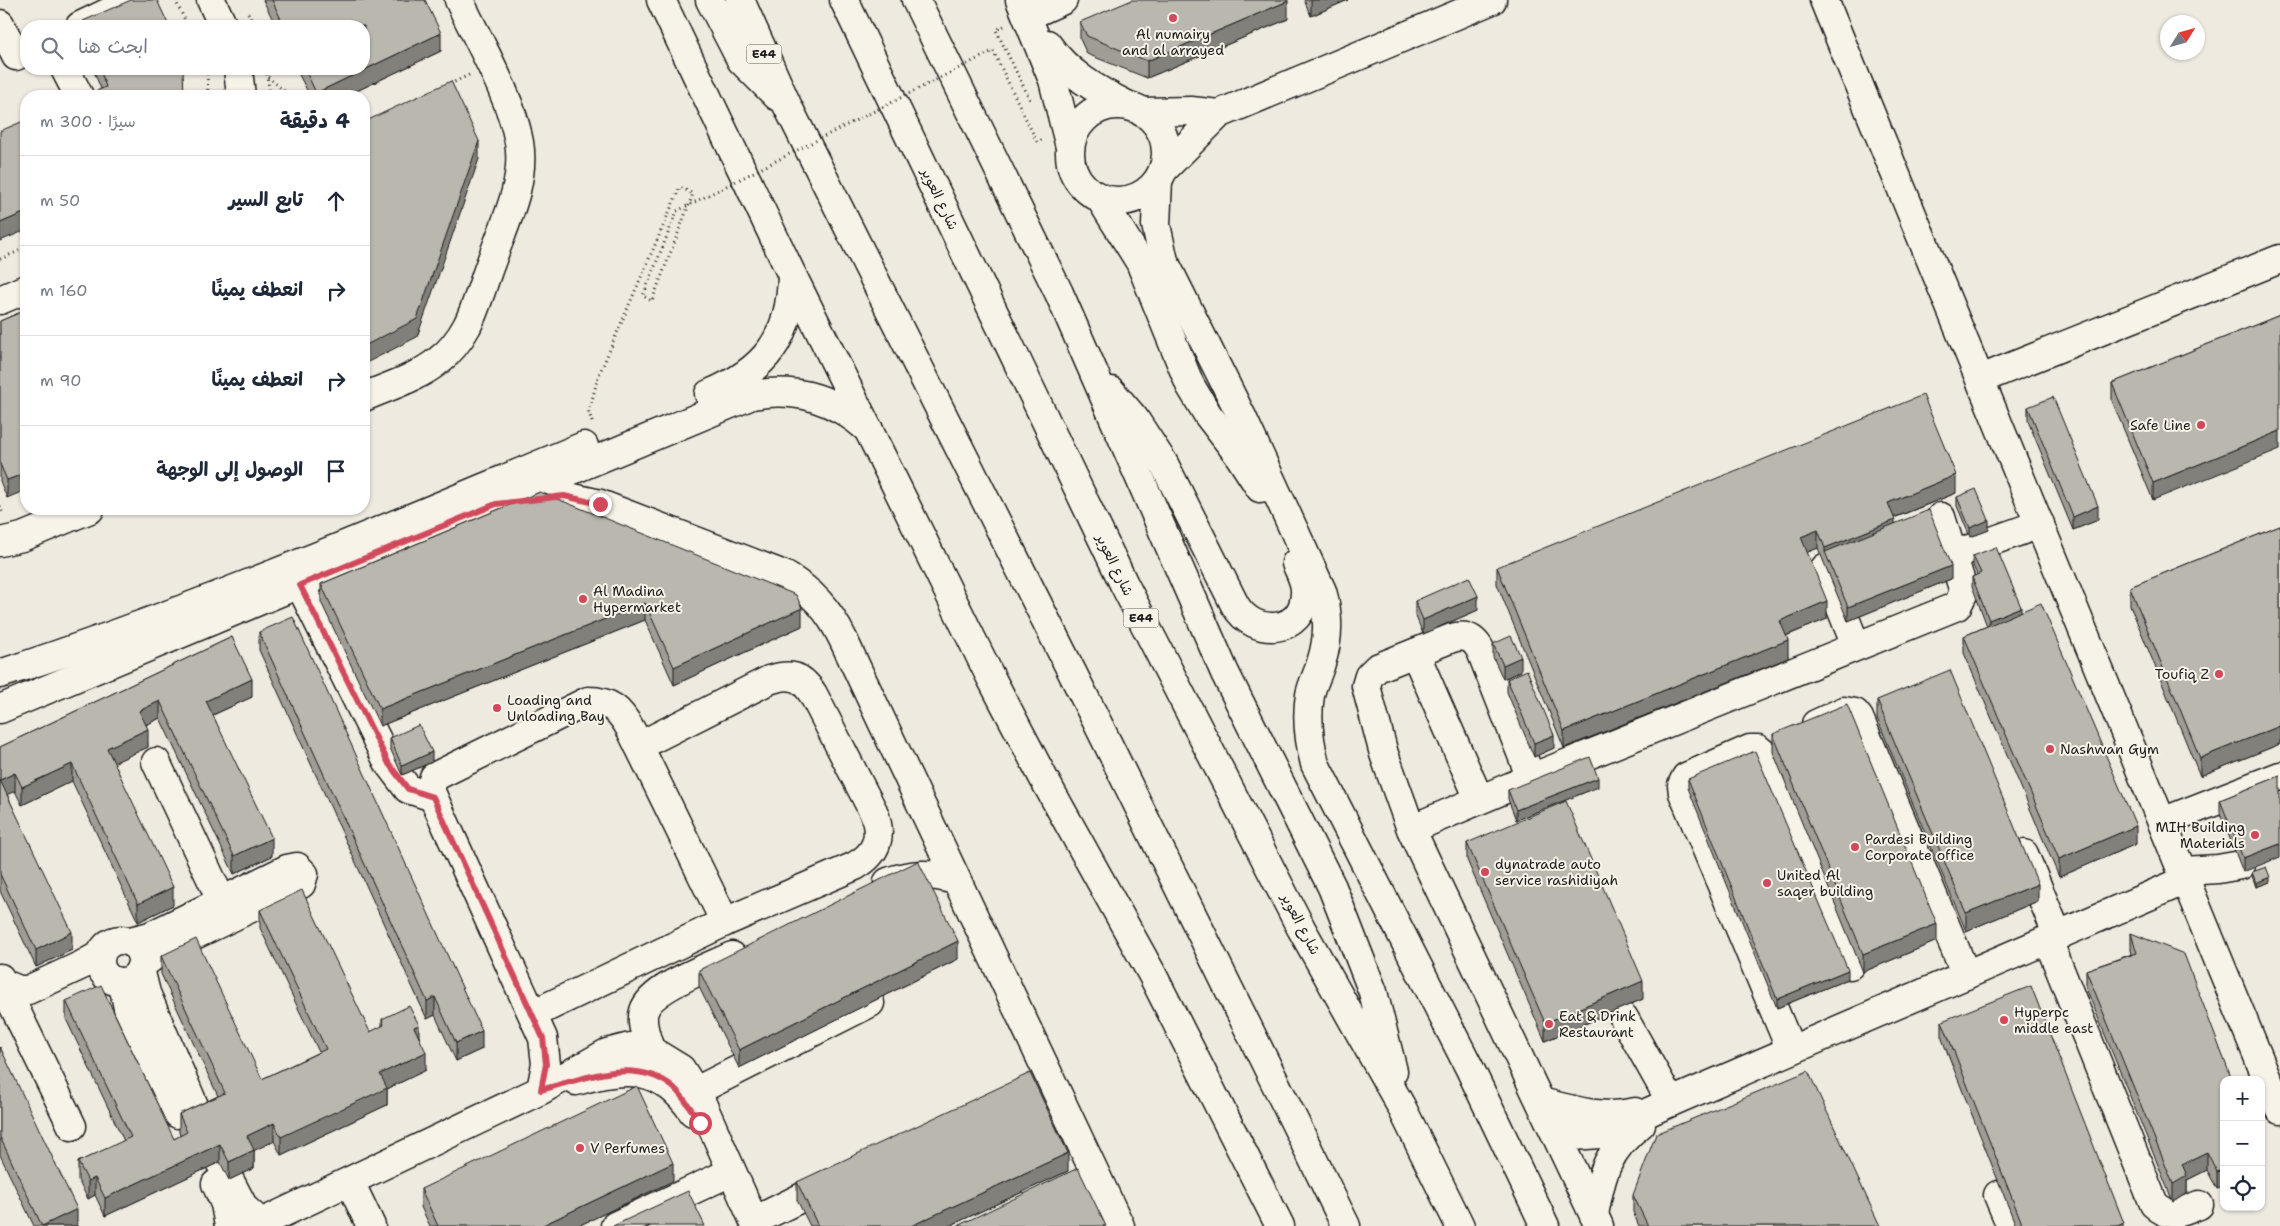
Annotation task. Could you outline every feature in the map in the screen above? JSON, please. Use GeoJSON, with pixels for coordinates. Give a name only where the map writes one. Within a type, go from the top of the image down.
{"type":"FeatureCollection","features":[{"type":"Feature","properties":{"kind":"main road"},"geometry":{"type":"LineString","coordinates":[[92,20],[134,0]]}},
{"type":"Feature","properties":{"kind":"main road"},"geometry":{"type":"LineString","coordinates":[[211,0],[220,20]]}},
{"type":"Feature","properties":{"kind":"main road"},"geometry":{"type":"LineString","coordinates":[[370,394],[421,373],[439,360],[454,345],[466,327],[475,307],[514,198],[520,171],[520,145],[514,118],[459,0]]}},
{"type":"Feature","properties":{"kind":"main road"},"geometry":{"type":"LineString","coordinates":[[661,0],[792,275],[1016,727],[1156,982],[1280,1226]]}},
{"type":"Feature","properties":{"kind":"main road"},"geometry":{"type":"LineString","coordinates":[[710,0],[741,60],[788,107]]}},
{"type":"Feature","properties":{"kind":"main road","name":"E44"},"geometry":{"type":"LineString","coordinates":[[740,0],[788,107],[1096,720],[1346,1226]]}},
{"type":"Feature","properties":{"kind":"main road","name":"شارع العوير"},"geometry":{"type":"LineString","coordinates":[[844,0],[1124,584],[1301,928],[1401,1106],[1460,1226]]}},
{"type":"Feature","properties":{"kind":"main road"},"geometry":{"type":"LineString","coordinates":[[916,0],[1060,293],[1225,673],[1332,887],[1373,992],[1401,1106]]}},
{"type":"Feature","properties":{"kind":"main road"},"geometry":{"type":"LineString","coordinates":[[1024,8],[1063,0]]}},
{"type":"Feature","properties":{"kind":"main road"},"geometry":{"type":"LineString","coordinates":[[1100,198],[1113,201],[1138,197],[1218,114],[1492,0]]}},
{"type":"Feature","properties":{"kind":"main road"},"geometry":{"type":"LineString","coordinates":[[1824,0],[2280,1110]]}},
{"type":"Feature","properties":{"kind":"main road"},"geometry":{"type":"LineString","coordinates":[[1024,8],[1053,80],[1059,142],[1071,160],[1080,183],[1100,198],[1140,262],[1190,385],[1208,415],[1253,477],[1276,518],[1305,584],[1303,605],[1290,622],[1280,627],[1257,626],[1240,614],[1159,456],[1134,418],[1095,375]]}},
{"type":"Feature","properties":{"kind":"main road"},"geometry":{"type":"LineString","coordinates":[[1024,8],[1052,50],[1073,73],[1099,92],[1136,109],[1155,123],[1163,137],[1166,154],[1155,202],[1156,225],[1164,261],[1242,417],[1322,591],[1327,608],[1326,644],[1311,694],[1308,711],[1310,746],[1315,764],[1470,1069],[1546,1226]]}},
{"type":"Feature","properties":{"kind":"main road"},"geometry":{"type":"LineString","coordinates":[[0,24],[14,57]]}},
{"type":"Feature","properties":{"kind":"main road"},"geometry":{"type":"LineString","coordinates":[[68,75],[76,90]]}},
{"type":"Feature","properties":{"kind":"main road"},"geometry":{"type":"LineString","coordinates":[[239,75],[240,90]]}},
{"type":"Feature","properties":{"kind":"main road"},"geometry":{"type":"LineString","coordinates":[[1059,142],[1075,131],[1085,118],[1098,109],[1114,105],[1136,109],[1218,114]]}},
{"type":"Feature","properties":{"kind":"main road"},"geometry":{"type":"LineString","coordinates":[[1981,379],[2280,258]]}},
{"type":"Feature","properties":{"kind":"main road"},"geometry":{"type":"LineString","coordinates":[[0,674],[148,623],[288,568],[736,382],[753,370],[767,355],[785,323],[790,308],[792,275]]}},
{"type":"Feature","properties":{"kind":"main road"},"geometry":{"type":"LineString","coordinates":[[0,300],[20,292]]}},
{"type":"Feature","properties":{"kind":"main road"},"geometry":{"type":"LineString","coordinates":[[0,709],[496,504],[752,395],[782,392],[817,397],[853,416],[869,430]]}},
{"type":"Feature","properties":{"kind":"main road"},"geometry":{"type":"LineString","coordinates":[[496,504],[564,496],[600,504],[784,575],[803,586],[820,601],[833,619],[955,880],[1039,1080],[1120,1226]]}},
{"type":"Feature","properties":{"kind":"main road"},"geometry":{"type":"LineString","coordinates":[[0,542],[22,537],[75,515]]}},
{"type":"Feature","properties":{"kind":"main road"},"geometry":{"type":"LineString","coordinates":[[1411,829],[1530,778],[1957,606],[1964,592],[1941,517]]}},
{"type":"Feature","properties":{"kind":"main road"},"geometry":{"type":"LineString","coordinates":[[1953,555],[2040,524]]}},
{"type":"Feature","properties":{"kind":"main road"},"geometry":{"type":"LineString","coordinates":[[1825,568],[1856,646]]}},
{"type":"Feature","properties":{"kind":"main road"},"geometry":{"type":"LineString","coordinates":[[300,585],[389,764],[408,789],[433,797]]}},
{"type":"Feature","properties":{"kind":"main road"},"geometry":{"type":"LineString","coordinates":[[1530,778],[1477,643],[1470,637],[1460,636],[1414,653],[1377,668],[1369,676],[1366,686],[1384,754],[1411,829],[1597,1220]]}},
{"type":"Feature","properties":{"kind":"main road"},"geometry":{"type":"LineString","coordinates":[[1414,653],[1479,800]]}},
{"type":"Feature","properties":{"kind":"main road"},"geometry":{"type":"LineString","coordinates":[[533,1014],[725,922],[866,860],[875,850],[879,837],[878,823],[873,811],[813,694],[806,683],[795,677],[782,676],[770,680],[639,746]]}},
{"type":"Feature","properties":{"kind":"main road"},"geometry":{"type":"LineString","coordinates":[[541,1090],[546,1064],[543,1038],[433,797],[430,783],[434,777],[588,701],[602,701],[615,706],[624,717],[639,746],[725,922]]}},
{"type":"Feature","properties":{"kind":"main road"},"geometry":{"type":"LineString","coordinates":[[1798,731],[1844,711],[1855,713],[1859,718],[1966,975]]}},
{"type":"Feature","properties":{"kind":"main road"},"geometry":{"type":"LineString","coordinates":[[1791,1050],[1683,794],[1682,785],[1686,777],[1750,749],[1758,749],[1764,754],[1850,965]]}},
{"type":"Feature","properties":{"kind":"main road"},"geometry":{"type":"LineString","coordinates":[[156,762],[222,902]]}},
{"type":"Feature","properties":{"kind":"main road"},"geometry":{"type":"LineString","coordinates":[[2162,822],[2280,776]]}},
{"type":"Feature","properties":{"kind":"main road"},"geometry":{"type":"LineString","coordinates":[[2016,835],[2154,1204],[2163,1212],[2170,1214],[2177,1214],[2199,1205]]}},
{"type":"Feature","properties":{"kind":"main road"},"geometry":{"type":"LineString","coordinates":[[1558,1137],[1600,1134],[2053,938],[2184,875],[2241,865]]}},
{"type":"Feature","properties":{"kind":"main road"},"geometry":{"type":"LineString","coordinates":[[23,1026],[35,1008],[123,965],[159,952],[301,884],[304,874],[297,867],[291,868],[150,936],[123,965],[124,989],[128,1008],[193,1125]]}},
{"type":"Feature","properties":{"kind":"main road"},"geometry":{"type":"LineString","coordinates":[[867,892],[902,877],[919,874],[937,875],[955,880]]}},
{"type":"Feature","properties":{"kind":"main road"},"geometry":{"type":"LineString","coordinates":[[650,1050],[644,1028],[644,1012],[651,998],[664,989],[753,947]]}},
{"type":"Feature","properties":{"kind":"main road"},"geometry":{"type":"LineString","coordinates":[[1,980],[19,990],[28,990],[82,966],[123,965]]}},
{"type":"Feature","properties":{"kind":"main road"},"geometry":{"type":"LineString","coordinates":[[1,980],[72,1126]]}},
{"type":"Feature","properties":{"kind":"main road"},"geometry":{"type":"LineString","coordinates":[[696,1091],[870,1003]]}},
{"type":"Feature","properties":{"kind":"main road"},"geometry":{"type":"LineString","coordinates":[[1624,1018],[1671,1102]]}},
{"type":"Feature","properties":{"kind":"main road"},"geometry":{"type":"LineString","coordinates":[[229,1226],[225,1204],[213,1165],[258,1225],[541,1090],[607,1053],[630,1047],[650,1050],[681,1069],[696,1091],[755,1223],[852,1172]]}},
{"type":"Feature","properties":{"kind":"main road"},"geometry":{"type":"LineString","coordinates":[[541,1090],[605,1072],[629,1070],[651,1075],[672,1086],[688,1104],[730,1169]]}},
{"type":"Feature","properties":{"kind":"main road"},"geometry":{"type":"LineString","coordinates":[[1540,1102],[1583,1114],[1608,1116],[1632,1113],[1671,1102]]}},
{"type":"Feature","properties":{"kind":"main road"},"geometry":{"type":"LineString","coordinates":[[1597,1220],[1605,1167],[1613,1151],[1625,1137],[1671,1102]]}},
{"type":"Feature","properties":{"kind":"main road"},"geometry":{"type":"LineString","coordinates":[[615,1226],[730,1169]]}},
{"type":"Feature","properties":{"kind":"main road"},"geometry":{"type":"LineString","coordinates":[[350,1182],[371,1226]]}},
{"type":"Feature","properties":{"kind":"main road"},"geometry":{"type":"LineString","coordinates":[[1998,1195],[2011,1226]]}},
{"type":"Feature","properties":{"kind":"path"},"geometry":{"type":"LineString","coordinates":[[175,0],[185,20]]}},
{"type":"Feature","properties":{"kind":"path"},"geometry":{"type":"LineString","coordinates":[[996,30],[1034,110]]}},
{"type":"Feature","properties":{"kind":"path"},"geometry":{"type":"LineString","coordinates":[[597,440],[589,412],[598,377],[680,187],[693,194],[652,301],[643,296],[677,211],[993,51],[1037,142],[1059,142]]}},
{"type":"Feature","properties":{"kind":"path"},"geometry":{"type":"LineString","coordinates":[[443,87],[490,65]]}},
{"type":"Feature","properties":{"kind":"path"},"geometry":{"type":"LineString","coordinates":[[207,75],[208,90]]}},
{"type":"Feature","properties":{"kind":"path"},"geometry":{"type":"LineString","coordinates":[[267,75],[269,90]]}},
{"type":"Feature","properties":{"kind":"path"},"geometry":{"type":"LineString","coordinates":[[268,78],[283,90]]}},
{"type":"Feature","properties":{"kind":"path"},"geometry":{"type":"LineString","coordinates":[[0,259],[20,251]]}},
{"type":"Feature","properties":{"kind":"path"},"geometry":{"type":"LineString","coordinates":[[0,506],[2,514],[11,511]]}},
{"type":"Feature","properties":{"kind":"building"},"geometry":{"type":"Polygon","coordinates":[[[131,0],[157,0],[166,20],[85,20],[131,0]]]}},
{"type":"Feature","properties":{"kind":"building"},"geometry":{"type":"Polygon","coordinates":[[[272,0],[425,0],[441,33],[370,67],[370,20],[281,20],[272,0]]]}},
{"type":"Feature","properties":{"kind":"building"},"geometry":{"type":"Polygon","coordinates":[[[1132,0],[1288,1],[1147,61],[1087,36],[1080,22],[1132,0]]]}},
{"type":"Feature","properties":{"kind":"building"},"geometry":{"type":"Polygon","coordinates":[[[102,75],[183,75],[184,90],[99,90],[106,87],[102,75]]]}},
{"type":"Feature","properties":{"kind":"building"},"geometry":{"type":"Polygon","coordinates":[[[308,75],[354,75],[322,90],[315,90],[308,75]]]}},
{"type":"Feature","properties":{"kind":"building"},"geometry":{"type":"Polygon","coordinates":[[[451,81],[479,141],[417,319],[370,343],[370,119],[451,81]]]}},
{"type":"Feature","properties":{"kind":"building"},"geometry":{"type":"Polygon","coordinates":[[[20,123],[20,215],[0,223],[0,131],[20,123]]]}},
{"type":"Feature","properties":{"kind":"building"},"geometry":{"type":"Polygon","coordinates":[[[20,313],[20,475],[7,480],[0,464],[0,321],[20,313]]]}},
{"type":"Feature","properties":{"kind":"building","name":"Safe Line"},"geometry":{"type":"Polygon","coordinates":[[[2280,315],[2280,431],[2153,483],[2112,383],[2280,315]]]}},
{"type":"Feature","properties":{"kind":"building"},"geometry":{"type":"Polygon","coordinates":[[[1923,395],[1956,475],[1888,503],[1895,520],[1825,548],[1818,530],[1801,537],[1827,601],[1780,621],[1788,640],[1564,731],[1497,567],[1923,395]]]}},
{"type":"Feature","properties":{"kind":"building"},"geometry":{"type":"Polygon","coordinates":[[[2053,397],[2098,506],[2073,517],[2028,407],[2053,397]]]}},
{"type":"Feature","properties":{"kind":"building"},"geometry":{"type":"Polygon","coordinates":[[[1976,489],[1989,520],[1970,528],[1957,497],[1976,489]]]}},
{"type":"Feature","properties":{"kind":"building"},"geometry":{"type":"Polygon","coordinates":[[[540,492],[796,595],[802,608],[674,667],[645,603],[380,709],[321,584],[540,492]]]}},
{"type":"Feature","properties":{"kind":"building"},"geometry":{"type":"Polygon","coordinates":[[[1929,510],[1951,566],[1848,607],[1825,552],[1929,510]]]}},
{"type":"Feature","properties":{"kind":"building","name":"Toufiq Z"},"geometry":{"type":"Polygon","coordinates":[[[2280,526],[2280,726],[2200,758],[2130,587],[2280,526]]]}},
{"type":"Feature","properties":{"kind":"building"},"geometry":{"type":"Polygon","coordinates":[[[1996,547],[2021,607],[1989,620],[1972,577],[1981,573],[1973,556],[1996,547]]]}},
{"type":"Feature","properties":{"kind":"building"},"geometry":{"type":"Polygon","coordinates":[[[1469,577],[1478,596],[1423,620],[1415,601],[1469,577]]]}},
{"type":"Feature","properties":{"kind":"building","name":"Nashwan Gym"},"geometry":{"type":"Polygon","coordinates":[[[2041,603],[2136,826],[2059,859],[1964,636],[2041,603]]]}},
{"type":"Feature","properties":{"kind":"building"},"geometry":{"type":"Polygon","coordinates":[[[293,617],[482,1031],[456,1043],[435,997],[427,1001],[259,632],[293,617]]]}},
{"type":"Feature","properties":{"kind":"building"},"geometry":{"type":"Polygon","coordinates":[[[1511,636],[1521,657],[1503,665],[1493,644],[1511,636]]]}},
{"type":"Feature","properties":{"kind":"building"},"geometry":{"type":"Polygon","coordinates":[[[232,637],[252,679],[206,701],[272,838],[234,856],[160,701],[139,711],[148,729],[107,748],[173,887],[138,904],[72,764],[22,787],[15,773],[0,780],[0,747],[232,637]]]}},
{"type":"Feature","properties":{"kind":"building"},"geometry":{"type":"Polygon","coordinates":[[[1527,670],[1554,735],[1534,743],[1507,679],[1527,670]]]}},
{"type":"Feature","properties":{"kind":"building"},"geometry":{"type":"Polygon","coordinates":[[[1950,670],[2038,884],[1966,913],[1877,700],[1950,670]]]}},
{"type":"Feature","properties":{"kind":"building","name":"Pardesi Building Corporate office"},"geometry":{"type":"Polygon","coordinates":[[[1847,704],[1937,924],[1863,954],[1773,734],[1847,704]]]}},
{"type":"Feature","properties":{"kind":"building"},"geometry":{"type":"Polygon","coordinates":[[[419,725],[432,752],[402,766],[390,738],[419,725]]]}},
{"type":"Feature","properties":{"kind":"building","name":"United Al saqer building"},"geometry":{"type":"Polygon","coordinates":[[[1755,751],[1848,970],[1777,999],[1688,779],[1755,751]]]}},
{"type":"Feature","properties":{"kind":"building"},"geometry":{"type":"Polygon","coordinates":[[[1590,757],[1598,778],[1516,810],[1508,790],[1590,757]]]}},
{"type":"Feature","properties":{"kind":"building","name":"MIH Building Materials"},"geometry":{"type":"Polygon","coordinates":[[[2280,776],[2280,844],[2243,858],[2220,800],[2280,776]]]}},
{"type":"Feature","properties":{"kind":"building"},"geometry":{"type":"Polygon","coordinates":[[[0,780],[72,932],[36,950],[0,874],[0,780]]]}},
{"type":"Feature","properties":{"kind":"building"},"geometry":{"type":"Polygon","coordinates":[[[1566,801],[1643,981],[1545,1023],[1467,843],[1566,801]]]}},
{"type":"Feature","properties":{"kind":"building"},"geometry":{"type":"Polygon","coordinates":[[[918,861],[958,941],[739,1050],[699,970],[918,861]]]}},
{"type":"Feature","properties":{"kind":"building"},"geometry":{"type":"Polygon","coordinates":[[[2266,867],[2270,877],[2256,883],[2252,872],[2266,867]]]}},
{"type":"Feature","properties":{"kind":"building"},"geometry":{"type":"Polygon","coordinates":[[[302,890],[370,1032],[384,1025],[382,1019],[409,1006],[419,1025],[414,1027],[426,1052],[380,1074],[387,1088],[281,1137],[274,1123],[247,1136],[254,1150],[229,1162],[220,1144],[105,1198],[95,1178],[88,1181],[78,1162],[131,1137],[66,1001],[101,985],[174,1139],[187,1132],[179,1114],[225,1093],[161,956],[196,939],[262,1079],[326,1049],[260,910],[302,890]]]}},
{"type":"Feature","properties":{"kind":"building"},"geometry":{"type":"Polygon","coordinates":[[[2131,933],[2184,954],[2230,1076],[2220,1076],[2220,1170],[2217,1172],[2207,1152],[2182,1164],[2187,1176],[2173,1184],[2086,970],[2137,953],[2131,933]]]}},
{"type":"Feature","properties":{"kind":"building"},"geometry":{"type":"Polygon","coordinates":[[[2031,986],[2124,1223],[2117,1226],[2023,1226],[1942,1021],[2031,986]]]}},
{"type":"Feature","properties":{"kind":"building"},"geometry":{"type":"Polygon","coordinates":[[[0,1047],[77,1209],[42,1226],[0,1137],[0,1047]]]}},
{"type":"Feature","properties":{"kind":"building"},"geometry":{"type":"Polygon","coordinates":[[[1808,1071],[1880,1226],[1648,1226],[1633,1195],[1656,1134],[1808,1071]]]}},
{"type":"Feature","properties":{"kind":"building"},"geometry":{"type":"Polygon","coordinates":[[[1030,1073],[1068,1153],[911,1226],[818,1226],[797,1182],[1030,1073]]]}},
{"type":"Feature","properties":{"kind":"building"},"geometry":{"type":"Polygon","coordinates":[[[637,1086],[673,1163],[541,1226],[438,1226],[421,1189],[637,1086]]]}},
{"type":"Feature","properties":{"kind":"building"},"geometry":{"type":"Polygon","coordinates":[[[1078,1168],[1106,1226],[957,1226],[1078,1168]]]}},
{"type":"Feature","properties":{"kind":"building"},"geometry":{"type":"Polygon","coordinates":[[[688,1191],[705,1226],[613,1226],[688,1191]]]}},
{"type":"Feature","properties":{"kind":"place","name":"Al numairy and al arrayed"},"geometry":{"type":"Point","coordinates":[1173,18]}},
{"type":"Feature","properties":{"kind":"place","name":"Safe Line"},"geometry":{"type":"Point","coordinates":[2201,425]}},
{"type":"Feature","properties":{"kind":"place","name":"Al Madina Hypermarket"},"geometry":{"type":"Point","coordinates":[583,599]}},
{"type":"Feature","properties":{"kind":"place","name":"Toufiq Z"},"geometry":{"type":"Point","coordinates":[2219,674]}},
{"type":"Feature","properties":{"kind":"place","name":"Loading and Unloading Bay"},"geometry":{"type":"Point","coordinates":[497,708]}},
{"type":"Feature","properties":{"kind":"place","name":"Nashwan Gym"},"geometry":{"type":"Point","coordinates":[2050,749]}},
{"type":"Feature","properties":{"kind":"place","name":"MIH Building Materials"},"geometry":{"type":"Point","coordinates":[2255,835]}},
{"type":"Feature","properties":{"kind":"place","name":"Pardesi Building Corporate office"},"geometry":{"type":"Point","coordinates":[1855,847]}},
{"type":"Feature","properties":{"kind":"place","name":"dynatrade auto service rashidiyah"},"geometry":{"type":"Point","coordinates":[1485,872]}},
{"type":"Feature","properties":{"kind":"place","name":"United Al saqer building"},"geometry":{"type":"Point","coordinates":[1767,883]}},
{"type":"Feature","properties":{"kind":"place","name":"Hyperpc middle east"},"geometry":{"type":"Point","coordinates":[2004,1020]}},
{"type":"Feature","properties":{"kind":"place","name":"Eat & Drink Restaurant"},"geometry":{"type":"Point","coordinates":[1549,1024]}},
{"type":"Feature","properties":{"kind":"place","name":"V Perfumes"},"geometry":{"type":"Point","coordinates":[580,1148]}},
{"type":"Feature","properties":{"kind":"route"},"geometry":{"type":"LineString","coordinates":[[600,504],[564,496],[496,504],[300,585],[397,777],[408,789],[433,797],[543,1038],[546,1064],[541,1090],[605,1072],[629,1070],[651,1075],[672,1086],[688,1104],[700,1123]]}}]}
